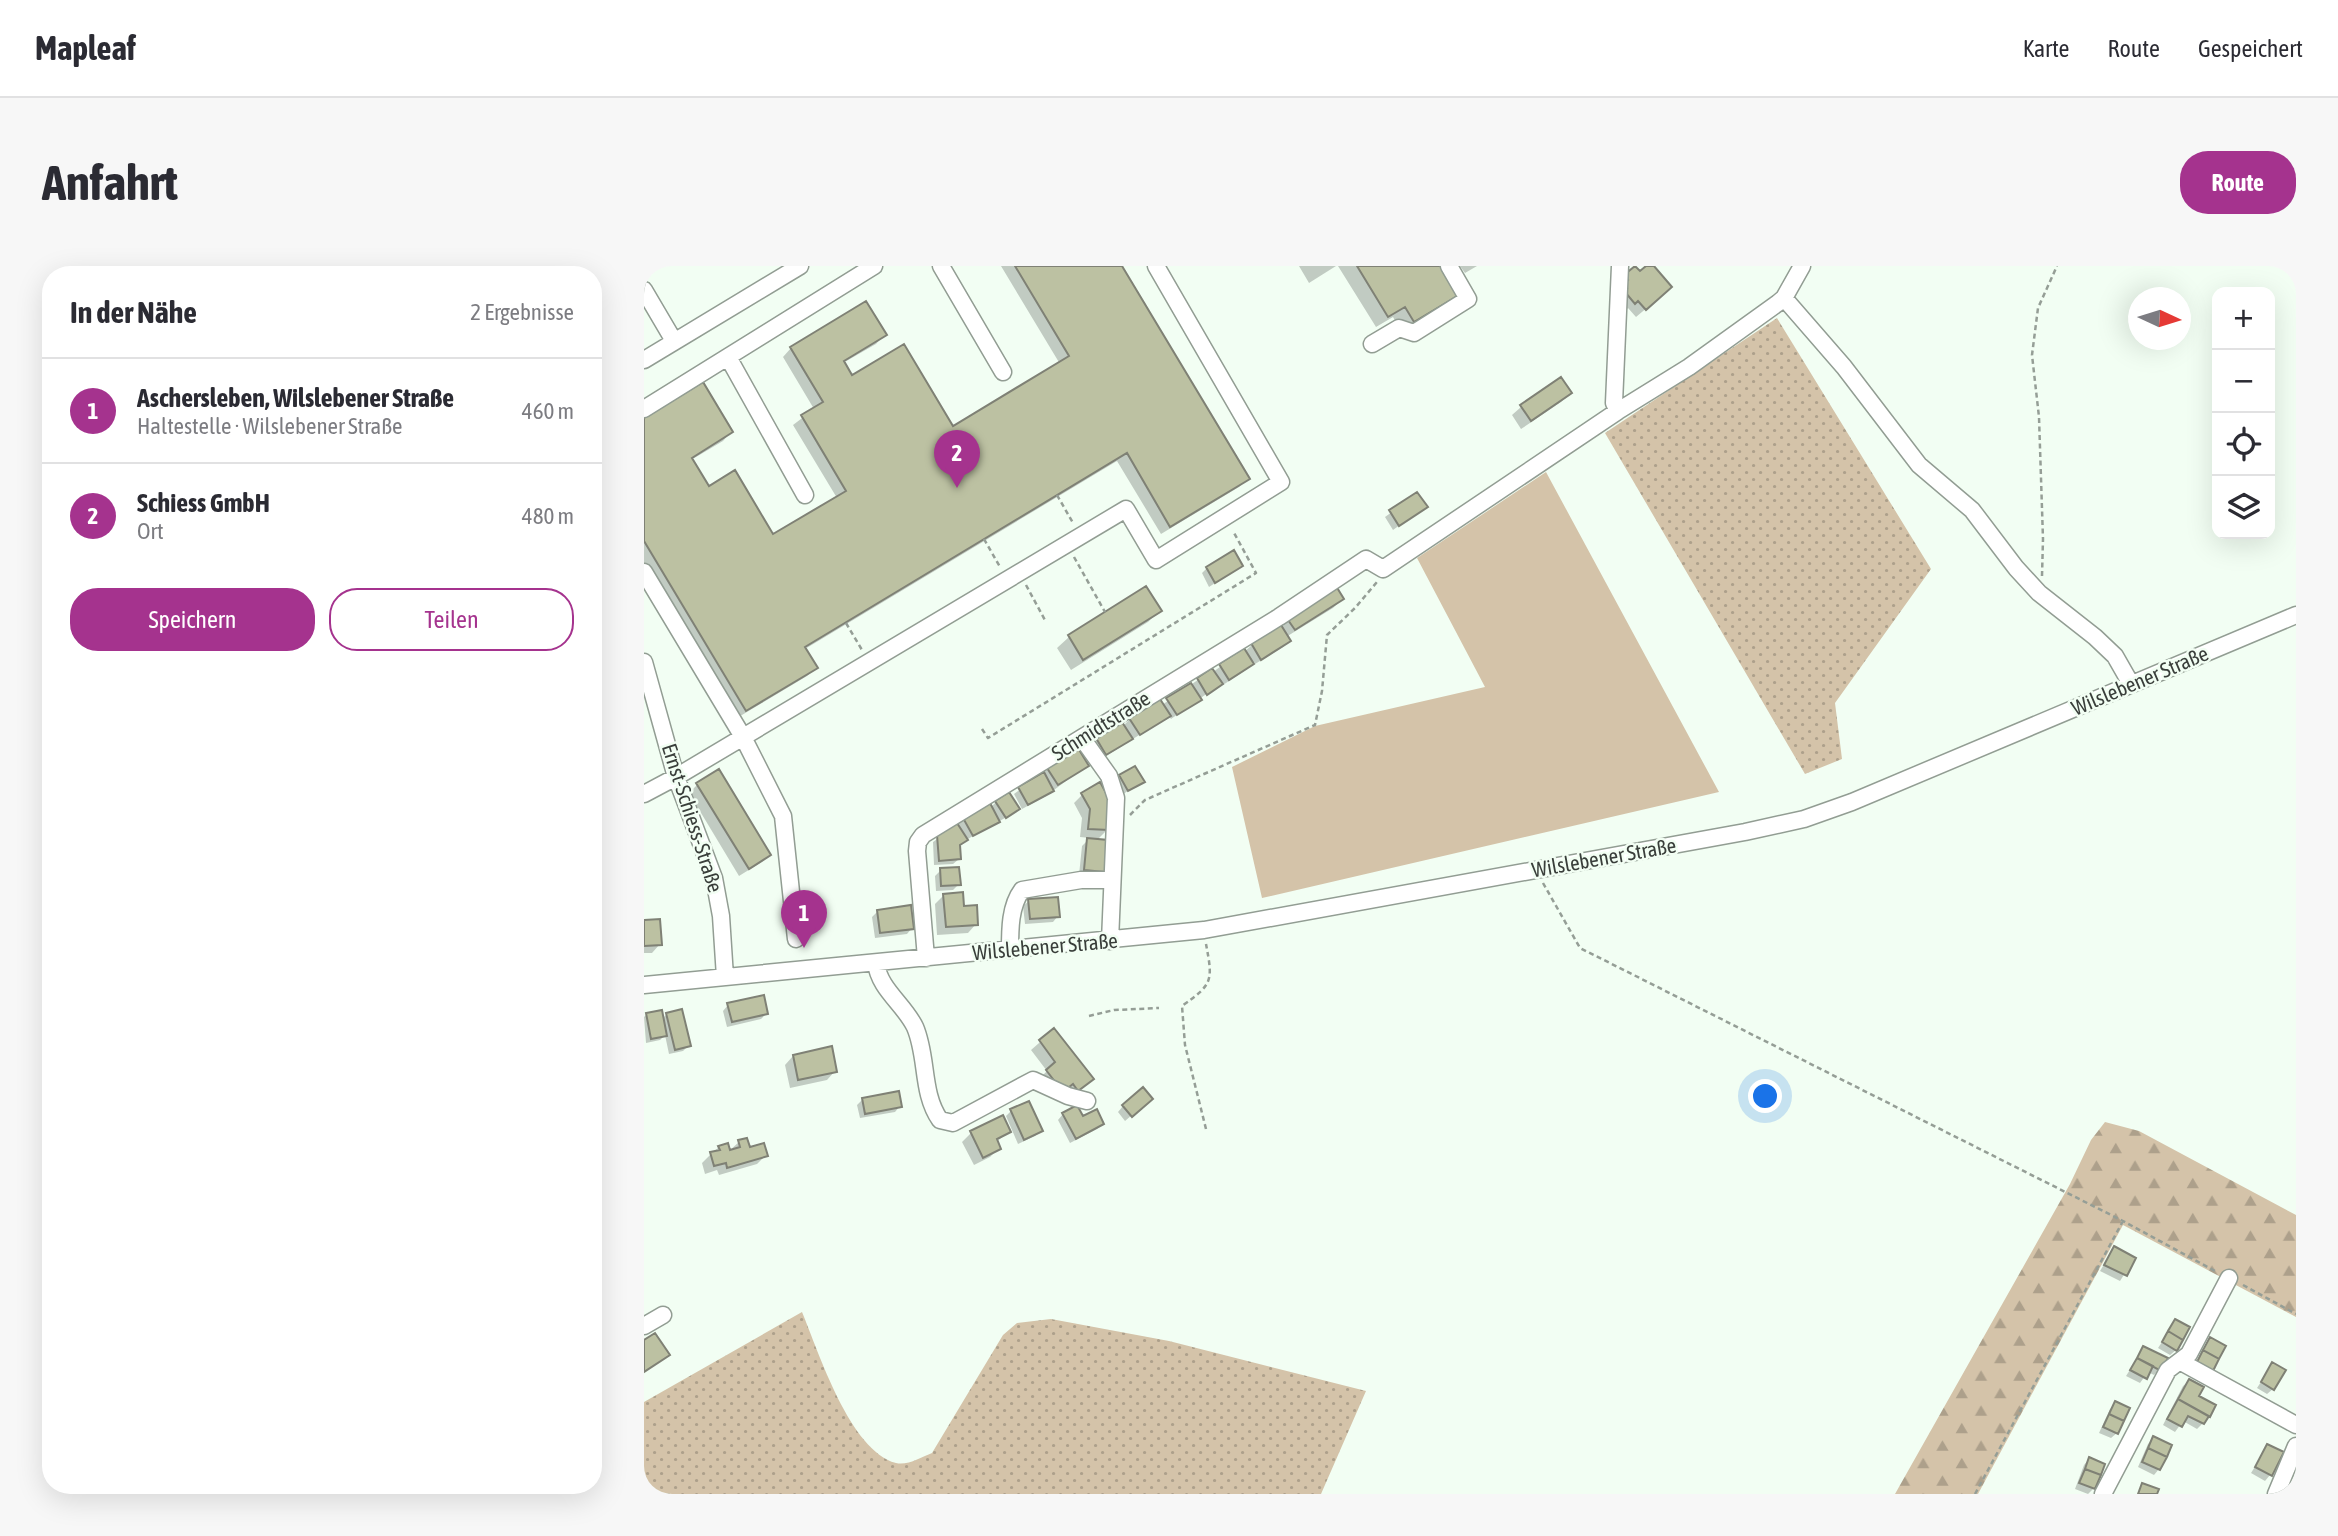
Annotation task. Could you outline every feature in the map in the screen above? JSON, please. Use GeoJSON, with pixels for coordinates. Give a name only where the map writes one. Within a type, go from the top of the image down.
{"type":"FeatureCollection","features":[{"type":"Feature","properties":{"kind":"street"},"geometry":{"type":"LineString","coordinates":[[644,360],[800,266]]}},
{"type":"Feature","properties":{"kind":"street"},"geometry":{"type":"LineString","coordinates":[[644,409],[874,266]]}},
{"type":"Feature","properties":{"kind":"street"},"geometry":{"type":"LineString","coordinates":[[941,266],[1003,373]]}},
{"type":"Feature","properties":{"kind":"street"},"geometry":{"type":"LineString","coordinates":[[644,794],[1126,509],[1156,560],[1281,482],[1156,266]]}},
{"type":"Feature","properties":{"kind":"street"},"geometry":{"type":"LineString","coordinates":[[1372,344],[1399,328],[1414,333],[1468,299],[1449,266]]}},
{"type":"Feature","properties":{"kind":"street"},"geometry":{"type":"LineString","coordinates":[[1618,411],[1615,403],[1620,266]]}},
{"type":"Feature","properties":{"kind":"street"},"geometry":{"type":"LineString","coordinates":[[1383,569],[1618,411],[1689,367],[1784,298],[1802,266]]}},
{"type":"Feature","properties":{"kind":"street"},"geometry":{"type":"LineString","coordinates":[[644,290],[674,341]]}},
{"type":"Feature","properties":{"kind":"street"},"geometry":{"type":"LineString","coordinates":[[1784,298],[1844,367],[1919,465],[1972,510],[2016,568],[2039,593],[2115,656],[2131,684]]}},
{"type":"Feature","properties":{"kind":"street"},"geometry":{"type":"LineString","coordinates":[[728,357],[805,495]]}},
{"type":"Feature","properties":{"kind":"street","name":"Schmidtstraße"},"geometry":{"type":"LineString","coordinates":[[926,958],[918,842],[923,835],[1279,617],[1366,559],[1383,569]]}},
{"type":"Feature","properties":{"kind":"street"},"geometry":{"type":"LineString","coordinates":[[644,572],[743,737],[783,816],[796,939]]}},
{"type":"Feature","properties":{"kind":"street","name":"Wilslebener Straße"},"geometry":{"type":"LineString","coordinates":[[644,985],[1204,930],[1745,832],[1815,815],[1876,792],[2296,615]]}},
{"type":"Feature","properties":{"kind":"street","name":"Ernst-Schiess-Straße"},"geometry":{"type":"LineString","coordinates":[[644,662],[676,777],[707,854],[716,887],[725,977]]}},
{"type":"Feature","properties":{"kind":"street"},"geometry":{"type":"LineString","coordinates":[[1082,738],[1109,776],[1116,798],[1116,842],[1111,880],[1116,940]]}},
{"type":"Feature","properties":{"kind":"street"},"geometry":{"type":"LineString","coordinates":[[1010,950],[1014,900],[1022,890],[1081,880],[1111,880]]}},
{"type":"Feature","properties":{"kind":"street"},"geometry":{"type":"LineString","coordinates":[[876,963],[883,984],[915,1027],[929,1097],[940,1120],[953,1124],[1033,1080],[1068,1096],[1087,1101]]}},
{"type":"Feature","properties":{"kind":"street"},"geometry":{"type":"LineString","coordinates":[[2181,1362],[2189,1354],[2229,1278]]}},
{"type":"Feature","properties":{"kind":"street"},"geometry":{"type":"LineString","coordinates":[[644,1326],[663,1315]]}},
{"type":"Feature","properties":{"kind":"street"},"geometry":{"type":"LineString","coordinates":[[2103,1494],[2174,1363],[2181,1362],[2296,1425]]}},
{"type":"Feature","properties":{"kind":"street"},"geometry":{"type":"LineString","coordinates":[[2276,1494],[2286,1464],[2296,1446]]}},
{"type":"Feature","properties":{"kind":"path"},"geometry":{"type":"LineString","coordinates":[[2039,593],[2043,570],[2043,539],[2039,417],[2032,355],[2038,308],[2057,266]]}},
{"type":"Feature","properties":{"kind":"path"},"geometry":{"type":"LineString","coordinates":[[1057,495],[1073,540],[1105,612]]}},
{"type":"Feature","properties":{"kind":"path"},"geometry":{"type":"LineString","coordinates":[[982,729],[988,738],[1256,573],[1226,518]]}},
{"type":"Feature","properties":{"kind":"path"},"geometry":{"type":"LineString","coordinates":[[984,540],[1046,622]]}},
{"type":"Feature","properties":{"kind":"path"},"geometry":{"type":"LineString","coordinates":[[1116,842],[1130,816],[1145,800],[1315,725],[1322,691],[1327,635],[1355,608],[1375,584],[1383,569]]}},
{"type":"Feature","properties":{"kind":"path"},"geometry":{"type":"LineString","coordinates":[[846,622],[869,662]]}},
{"type":"Feature","properties":{"kind":"path"},"geometry":{"type":"LineString","coordinates":[[1539,870],[1545,889],[1580,948],[2123,1221],[2296,1314]]}},
{"type":"Feature","properties":{"kind":"path"},"geometry":{"type":"LineString","coordinates":[[1204,930],[1210,965],[1209,983],[1202,992],[1182,1006],[1185,1045],[1206,1129]]}},
{"type":"Feature","properties":{"kind":"path"},"geometry":{"type":"LineString","coordinates":[[1088,1016],[1114,1010],[1159,1008]]}},
{"type":"Feature","properties":{"kind":"path"},"geometry":{"type":"LineString","coordinates":[[1975,1494],[2123,1221]]}},
{"type":"Feature","properties":{"kind":"green space"},"geometry":{"type":"Polygon","coordinates":[[[1777,318],[1931,569],[1835,703],[1842,759],[1805,774],[1605,433],[1777,318]]]}},
{"type":"Feature","properties":{"kind":"green space"},"geometry":{"type":"Polygon","coordinates":[[[1546,472],[1719,792],[1262,898],[1232,767],[1315,726],[1485,687],[1417,558],[1546,472]]]}},
{"type":"Feature","properties":{"kind":"green space"},"geometry":{"type":"Polygon","coordinates":[[[2105,1122],[2139,1131],[2296,1215],[2296,1317],[2123,1225],[1978,1494],[1895,1494],[2070,1184],[2091,1140],[2105,1122]]]}},
{"type":"Feature","properties":{"kind":"green space"},"geometry":{"type":"Polygon","coordinates":[[[802,1312],[827,1375],[851,1421],[879,1455],[900,1464],[932,1453],[1003,1335],[1017,1323],[1051,1319],[1169,1341],[1366,1391],[1321,1494],[644,1494],[644,1402],[802,1312]]]}},
{"type":"Feature","properties":{"kind":"building"},"geometry":{"type":"Polygon","coordinates":[[[1015,266],[1122,266],[1250,479],[1170,527],[1127,453],[805,647],[818,668],[746,711],[644,541],[644,418],[703,382],[733,432],[692,458],[709,486],[735,470],[773,534],[846,491],[801,415],[823,402],[790,347],[866,301],[887,335],[844,361],[852,375],[904,344],[953,426],[1069,356],[1015,266]]]}},
{"type":"Feature","properties":{"kind":"building"},"geometry":{"type":"Polygon","coordinates":[[[1357,266],[1441,266],[1459,295],[1414,322],[1405,307],[1388,317],[1357,266]]]}},
{"type":"Feature","properties":{"kind":"building"},"geometry":{"type":"Polygon","coordinates":[[[1635,266],[1640,271],[1646,266],[1654,266],[1672,287],[1646,310],[1638,301],[1635,304],[1623,285],[1628,280],[1624,275],[1635,266]]]}},
{"type":"Feature","properties":{"kind":"building"},"geometry":{"type":"Polygon","coordinates":[[[1561,377],[1572,393],[1531,421],[1520,405],[1561,377]]]}},
{"type":"Feature","properties":{"kind":"building"},"geometry":{"type":"Polygon","coordinates":[[[1417,492],[1428,507],[1399,526],[1389,510],[1417,492]]]}},
{"type":"Feature","properties":{"kind":"building"},"geometry":{"type":"Polygon","coordinates":[[[1234,550],[1243,566],[1215,583],[1206,567],[1234,550]]]}},
{"type":"Feature","properties":{"kind":"building"},"geometry":{"type":"Polygon","coordinates":[[[1146,586],[1162,611],[1083,660],[1068,635],[1146,586]]]}},
{"type":"Feature","properties":{"kind":"building"},"geometry":{"type":"Polygon","coordinates":[[[1336,586],[1344,599],[1295,630],[1286,617],[1336,586]]]}},
{"type":"Feature","properties":{"kind":"building"},"geometry":{"type":"Polygon","coordinates":[[[1281,625],[1291,641],[1261,660],[1251,643],[1281,625]]]}},
{"type":"Feature","properties":{"kind":"building"},"geometry":{"type":"Polygon","coordinates":[[[1244,648],[1254,664],[1229,680],[1219,664],[1244,648]]]}},
{"type":"Feature","properties":{"kind":"building"},"geometry":{"type":"Polygon","coordinates":[[[1212,668],[1223,684],[1207,695],[1197,678],[1212,668]]]}},
{"type":"Feature","properties":{"kind":"building"},"geometry":{"type":"Polygon","coordinates":[[[1191,683],[1202,700],[1177,715],[1166,698],[1191,683]]]}},
{"type":"Feature","properties":{"kind":"building"},"geometry":{"type":"Polygon","coordinates":[[[1160,699],[1171,716],[1140,735],[1129,718],[1160,699]]]}},
{"type":"Feature","properties":{"kind":"building"},"geometry":{"type":"Polygon","coordinates":[[[1122,722],[1133,739],[1106,755],[1096,738],[1122,722]]]}},
{"type":"Feature","properties":{"kind":"building"},"geometry":{"type":"Polygon","coordinates":[[[1078,748],[1089,766],[1058,785],[1047,768],[1078,748]]]}},
{"type":"Feature","properties":{"kind":"building"},"geometry":{"type":"Polygon","coordinates":[[[1135,766],[1145,782],[1128,791],[1119,775],[1135,766]]]}},
{"type":"Feature","properties":{"kind":"building"},"geometry":{"type":"Polygon","coordinates":[[[719,769],[771,855],[749,869],[696,783],[719,769]]]}},
{"type":"Feature","properties":{"kind":"building"},"geometry":{"type":"Polygon","coordinates":[[[1044,772],[1054,791],[1028,805],[1018,787],[1044,772]]]}},
{"type":"Feature","properties":{"kind":"building"},"geometry":{"type":"Polygon","coordinates":[[[1100,782],[1111,802],[1109,830],[1088,829],[1090,809],[1081,793],[1100,782]]]}},
{"type":"Feature","properties":{"kind":"building"},"geometry":{"type":"Polygon","coordinates":[[[1009,792],[1020,809],[1006,818],[995,801],[1009,792]]]}},
{"type":"Feature","properties":{"kind":"building"},"geometry":{"type":"Polygon","coordinates":[[[990,803],[1000,822],[973,836],[963,818],[990,803]]]}},
{"type":"Feature","properties":{"kind":"building"},"geometry":{"type":"Polygon","coordinates":[[[957,823],[968,840],[960,845],[961,859],[939,861],[937,835],[957,823]]]}},
{"type":"Feature","properties":{"kind":"building"},"geometry":{"type":"Polygon","coordinates":[[[1087,838],[1108,840],[1105,872],[1084,870],[1087,838]]]}},
{"type":"Feature","properties":{"kind":"building"},"geometry":{"type":"Polygon","coordinates":[[[959,867],[961,885],[941,886],[940,868],[959,867]]]}},
{"type":"Feature","properties":{"kind":"building"},"geometry":{"type":"Polygon","coordinates":[[[963,892],[964,906],[977,905],[978,925],[946,927],[943,894],[963,892]]]}},
{"type":"Feature","properties":{"kind":"building"},"geometry":{"type":"Polygon","coordinates":[[[1058,897],[1060,917],[1030,919],[1028,899],[1058,897]]]}},
{"type":"Feature","properties":{"kind":"building"},"geometry":{"type":"Polygon","coordinates":[[[911,905],[914,929],[880,933],[877,910],[911,905]]]}},
{"type":"Feature","properties":{"kind":"building"},"geometry":{"type":"Polygon","coordinates":[[[660,919],[662,945],[644,946],[644,920],[660,919]]]}},
{"type":"Feature","properties":{"kind":"building"},"geometry":{"type":"Polygon","coordinates":[[[764,995],[768,1014],[732,1022],[727,1003],[764,995]]]}},
{"type":"Feature","properties":{"kind":"building"},"geometry":{"type":"Polygon","coordinates":[[[682,1009],[691,1046],[675,1050],[666,1013],[682,1009]]]}},
{"type":"Feature","properties":{"kind":"building"},"geometry":{"type":"Polygon","coordinates":[[[662,1010],[667,1036],[651,1039],[646,1013],[662,1010]]]}},
{"type":"Feature","properties":{"kind":"building"},"geometry":{"type":"Polygon","coordinates":[[[1054,1028],[1094,1079],[1078,1091],[1073,1084],[1063,1092],[1046,1070],[1055,1062],[1039,1040],[1054,1028]]]}},
{"type":"Feature","properties":{"kind":"building"},"geometry":{"type":"Polygon","coordinates":[[[832,1046],[837,1072],[798,1080],[793,1055],[832,1046]]]}},
{"type":"Feature","properties":{"kind":"building"},"geometry":{"type":"Polygon","coordinates":[[[1143,1087],[1153,1099],[1132,1117],[1122,1105],[1143,1087]]]}},
{"type":"Feature","properties":{"kind":"building"},"geometry":{"type":"Polygon","coordinates":[[[899,1091],[902,1107],[865,1114],[862,1098],[899,1091]]]}},
{"type":"Feature","properties":{"kind":"building"},"geometry":{"type":"Polygon","coordinates":[[[1029,1101],[1043,1131],[1024,1140],[1010,1109],[1029,1101]]]}},
{"type":"Feature","properties":{"kind":"building"},"geometry":{"type":"Polygon","coordinates":[[[1077,1105],[1083,1116],[1097,1109],[1104,1124],[1076,1139],[1062,1113],[1077,1105]]]}},
{"type":"Feature","properties":{"kind":"building"},"geometry":{"type":"Polygon","coordinates":[[[1003,1115],[1011,1132],[997,1139],[1001,1149],[983,1158],[970,1131],[1003,1115]]]}},
{"type":"Feature","properties":{"kind":"building"},"geometry":{"type":"Polygon","coordinates":[[[747,1138],[750,1147],[764,1143],[768,1156],[727,1168],[726,1163],[714,1166],[710,1152],[720,1150],[718,1146],[728,1143],[730,1150],[740,1147],[738,1140],[747,1138]]]}},
{"type":"Feature","properties":{"kind":"building"},"geometry":{"type":"Polygon","coordinates":[[[2114,1246],[2136,1258],[2127,1276],[2104,1265],[2114,1246]]]}},
{"type":"Feature","properties":{"kind":"building"},"geometry":{"type":"Polygon","coordinates":[[[2175,1319],[2190,1327],[2183,1340],[2168,1331],[2175,1319]]]}},
{"type":"Feature","properties":{"kind":"building"},"geometry":{"type":"Polygon","coordinates":[[[2168,1331],[2183,1340],[2177,1351],[2162,1342],[2168,1331]]]}},
{"type":"Feature","properties":{"kind":"building"},"geometry":{"type":"Polygon","coordinates":[[[655,1333],[670,1355],[644,1372],[644,1340],[655,1333]]]}},
{"type":"Feature","properties":{"kind":"building"},"geometry":{"type":"Polygon","coordinates":[[[2210,1337],[2226,1346],[2219,1359],[2203,1350],[2210,1337]]]}},
{"type":"Feature","properties":{"kind":"building"},"geometry":{"type":"Polygon","coordinates":[[[2143,1346],[2168,1358],[2161,1371],[2137,1358],[2143,1346]]]}},
{"type":"Feature","properties":{"kind":"building"},"geometry":{"type":"Polygon","coordinates":[[[2203,1350],[2219,1359],[2213,1371],[2197,1362],[2203,1350]]]}},
{"type":"Feature","properties":{"kind":"building"},"geometry":{"type":"Polygon","coordinates":[[[2137,1358],[2153,1366],[2147,1379],[2130,1370],[2137,1358]]]}},
{"type":"Feature","properties":{"kind":"building"},"geometry":{"type":"Polygon","coordinates":[[[2272,1362],[2286,1370],[2274,1390],[2261,1382],[2272,1362]]]}},
{"type":"Feature","properties":{"kind":"building"},"geometry":{"type":"Polygon","coordinates":[[[2189,1379],[2204,1387],[2199,1396],[2216,1405],[2210,1417],[2178,1399],[2189,1379]]]}},
{"type":"Feature","properties":{"kind":"building"},"geometry":{"type":"Polygon","coordinates":[[[2178,1399],[2209,1416],[2204,1424],[2188,1416],[2182,1427],[2167,1419],[2178,1399]]]}},
{"type":"Feature","properties":{"kind":"building"},"geometry":{"type":"Polygon","coordinates":[[[2115,1401],[2130,1408],[2124,1421],[2109,1414],[2115,1401]]]}},
{"type":"Feature","properties":{"kind":"building"},"geometry":{"type":"Polygon","coordinates":[[[2109,1414],[2124,1421],[2118,1434],[2103,1427],[2109,1414]]]}},
{"type":"Feature","properties":{"kind":"building"},"geometry":{"type":"Polygon","coordinates":[[[2153,1436],[2172,1445],[2167,1457],[2148,1448],[2153,1436]]]}},
{"type":"Feature","properties":{"kind":"building"},"geometry":{"type":"Polygon","coordinates":[[[2267,1444],[2284,1452],[2272,1476],[2255,1467],[2267,1444]]]}},
{"type":"Feature","properties":{"kind":"building"},"geometry":{"type":"Polygon","coordinates":[[[2148,1448],[2167,1457],[2160,1470],[2142,1462],[2148,1448]]]}},
{"type":"Feature","properties":{"kind":"building"},"geometry":{"type":"Polygon","coordinates":[[[2089,1457],[2105,1464],[2101,1475],[2085,1469],[2089,1457]]]}},
{"type":"Feature","properties":{"kind":"building"},"geometry":{"type":"Polygon","coordinates":[[[2085,1469],[2101,1475],[2095,1489],[2079,1483],[2085,1469]]]}},
{"type":"Feature","properties":{"kind":"building"},"geometry":{"type":"Polygon","coordinates":[[[2142,1483],[2159,1489],[2157,1494],[2138,1494],[2142,1483]]]}},
{"type":"Feature","properties":{"kind":"place","name":"Schiess GmbH"},"geometry":{"type":"Point","coordinates":[957,488]}},
{"type":"Feature","properties":{"kind":"place","name":"Aschersleben, Wilslebener Straße"},"geometry":{"type":"Point","coordinates":[804,948]}}]}
